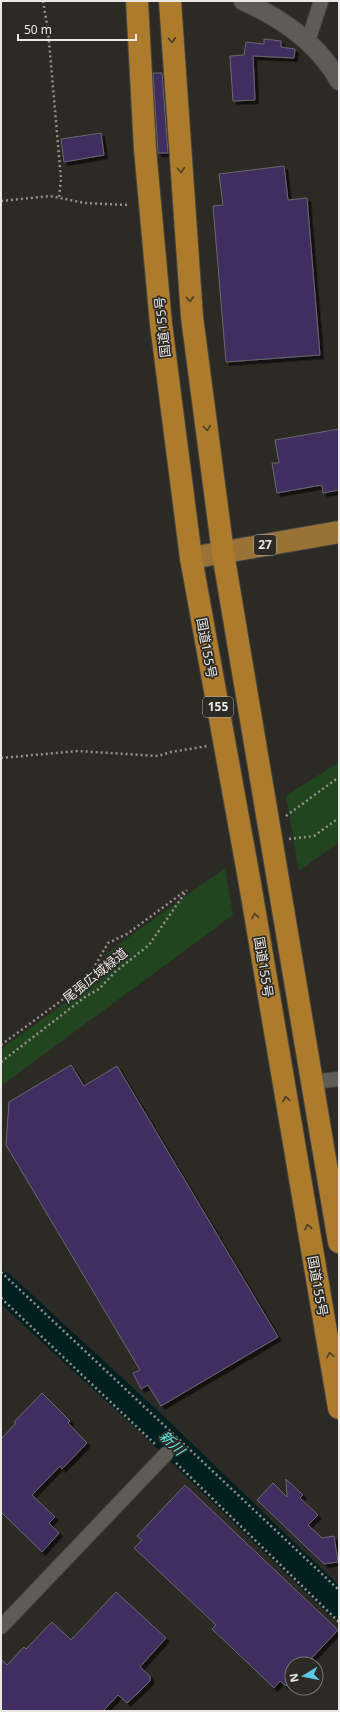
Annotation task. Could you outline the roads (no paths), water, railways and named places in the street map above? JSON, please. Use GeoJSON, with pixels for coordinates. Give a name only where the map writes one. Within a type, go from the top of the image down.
{"type":"FeatureCollection","features":[{"type":"Feature","properties":{"kind":"highway","name":"国道155号"},"geometry":{"type":"LineString","coordinates":[[137,1],[145,149],[161,324],[191,558],[250,884],[339,1408]]}},
{"type":"Feature","properties":{"kind":"highway","name":"155"},"geometry":{"type":"LineString","coordinates":[[170,1],[192,317],[223,553],[339,1242]]}},
{"type":"Feature","properties":{"kind":"main road","name":"27"},"geometry":{"type":"LineString","coordinates":[[191,558],[339,532]]}},
{"type":"Feature","properties":{"kind":"street"},"geometry":{"type":"LineString","coordinates":[[243,1],[266,11],[308,41],[339,80]]}},
{"type":"Feature","properties":{"kind":"street"},"geometry":{"type":"LineString","coordinates":[[308,41],[321,1]]}},
{"type":"Feature","properties":{"kind":"street"},"geometry":{"type":"LineString","coordinates":[[312,1082],[339,1080]]}},
{"type":"Feature","properties":{"kind":"street"},"geometry":{"type":"LineString","coordinates":[[1,1627],[166,1454]]}},
{"type":"Feature","properties":{"kind":"waterway","name":"新川"},"geometry":{"type":"LineString","coordinates":[[1,1285],[156,1428],[339,1605]]}}]}
